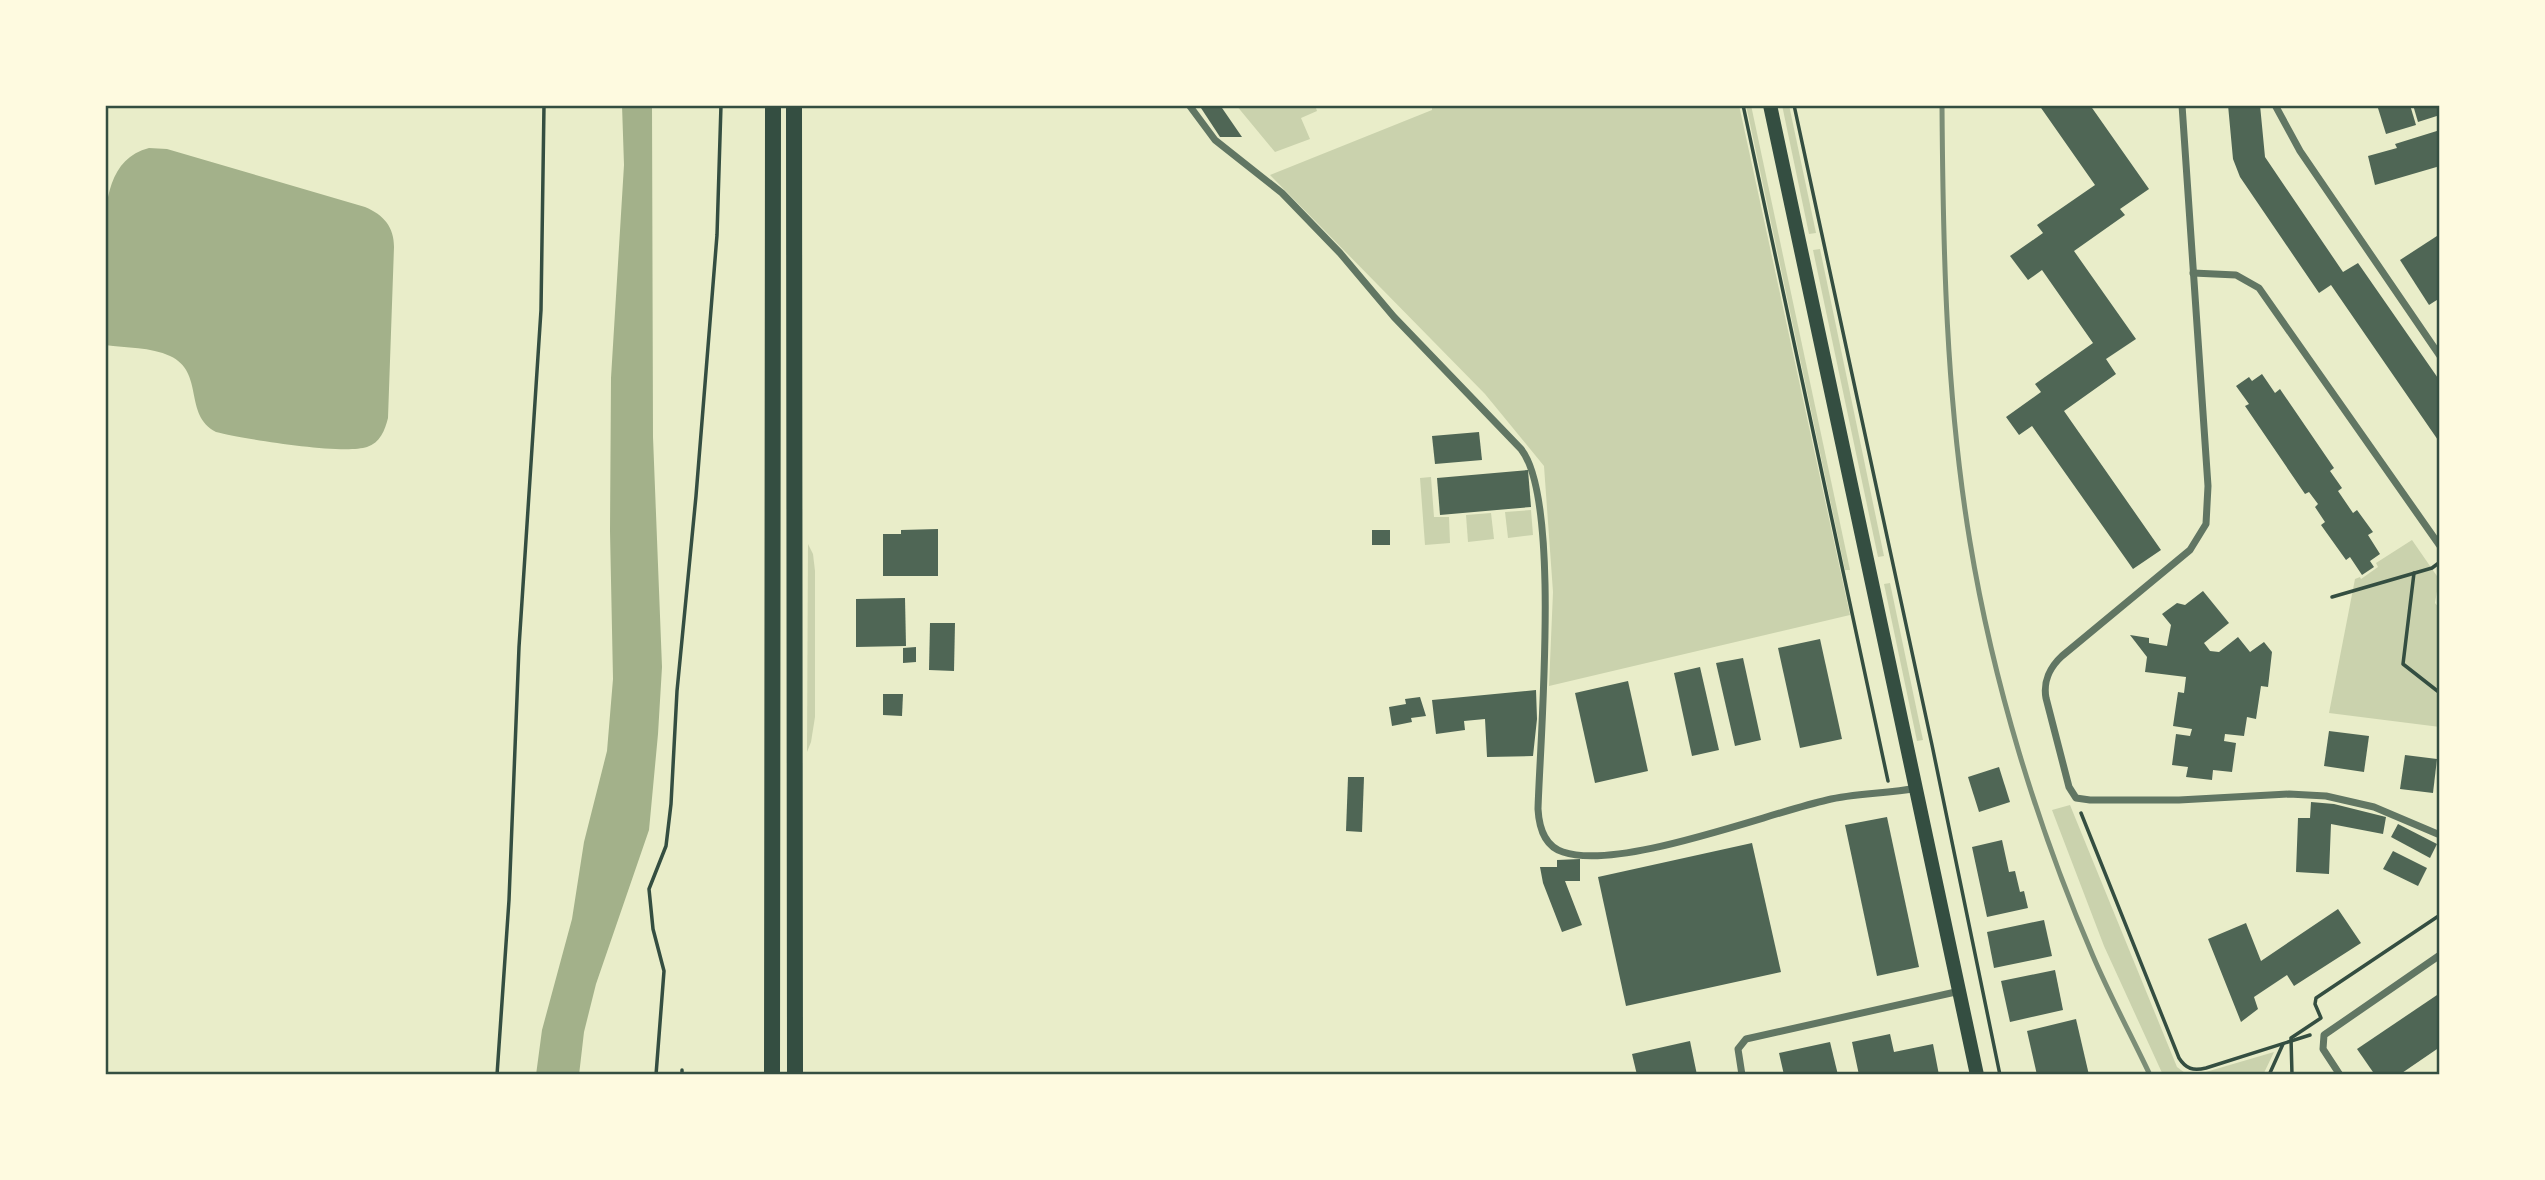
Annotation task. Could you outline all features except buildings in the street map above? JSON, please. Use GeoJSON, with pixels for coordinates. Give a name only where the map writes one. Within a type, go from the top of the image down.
{"type":"FeatureCollection","features":[{"type":"Feature","properties":{"kind":"highway"},"geometry":{"type":"LineString","coordinates":[[772,1075],[773,105]]}},
{"type":"Feature","properties":{"kind":"highway"},"geometry":{"type":"LineString","coordinates":[[794,105],[795,1075]]}},
{"type":"Feature","properties":{"kind":"main road"},"geometry":{"type":"LineString","coordinates":[[1770,105],[1978,1075]]}},
{"type":"Feature","properties":{"kind":"street"},"geometry":{"type":"LineString","coordinates":[[1189,105],[1215,140],[1282,193],[1330,243],[1394,317],[1521,449],[1530,462],[1538,497],[1544,567],[1545,623],[1538,809],[1540,826],[1549,844],[1562,852],[1572,854],[1629,852],[1698,836],[1822,801],[1917,788]]}},
{"type":"Feature","properties":{"kind":"street"},"geometry":{"type":"LineString","coordinates":[[2182,105],[2208,486],[2206,524],[2186,555],[2062,656],[2049,673],[2045,687],[2046,698],[2069,787],[2076,798],[2090,800],[2289,794],[2326,796],[2385,811],[2440,835]]}},
{"type":"Feature","properties":{"kind":"street"},"geometry":{"type":"LineString","coordinates":[[2275,105],[2300,151],[2440,356]]}},
{"type":"Feature","properties":{"kind":"street"},"geometry":{"type":"LineString","coordinates":[[2193,273],[2236,275],[2259,288],[2440,546]]}},
{"type":"Feature","properties":{"kind":"street"},"geometry":{"type":"LineString","coordinates":[[2340,1075],[2323,1049],[2324,1035],[2440,956]]}},
{"type":"Feature","properties":{"kind":"street"},"geometry":{"type":"LineString","coordinates":[[1742,1075],[1738,1049],[1746,1039],[1960,991]]}},
{"type":"Feature","properties":{"kind":"path"},"geometry":{"type":"LineString","coordinates":[[497,1075],[509,900],[519,647],[541,310],[544,105]]}},
{"type":"Feature","properties":{"kind":"path"},"geometry":{"type":"LineString","coordinates":[[656,1075],[664,971],[653,929],[649,889],[666,845],[671,804],[678,677],[717,235],[721,105]]}},
{"type":"Feature","properties":{"kind":"path"},"geometry":{"type":"LineString","coordinates":[[1743,105],[1880,752],[1891,792]]}},
{"type":"Feature","properties":{"kind":"path"},"geometry":{"type":"LineString","coordinates":[[1794,105],[2000,1075]]}},
{"type":"Feature","properties":{"kind":"path"},"geometry":{"type":"LineString","coordinates":[[2332,597],[2432,568],[2440,562]]}},
{"type":"Feature","properties":{"kind":"path"},"geometry":{"type":"LineString","coordinates":[[2414,573],[2403,664],[2440,693]]}},
{"type":"Feature","properties":{"kind":"path"},"geometry":{"type":"LineString","coordinates":[[1845,583],[1858,581]]}},
{"type":"Feature","properties":{"kind":"path"},"geometry":{"type":"LineString","coordinates":[[2076,798],[2108,884],[2184,1066],[2193,1069],[2206,1068],[2306,1035],[2324,1035]]}},
{"type":"Feature","properties":{"kind":"path"},"geometry":{"type":"LineString","coordinates":[[2292,1075],[2291,1040],[2321,1018],[2315,1004],[2316,998],[2440,915]]}},
{"type":"Feature","properties":{"kind":"path"},"geometry":{"type":"LineString","coordinates":[[2269,1075],[2284,1043]]}},
{"type":"Feature","properties":{"kind":"shaded area"},"geometry":{"type":"Polygon","coordinates":[[[622,105],[652,105],[653,437],[662,667],[658,734],[649,830],[596,984],[584,1032],[579,1075],[536,1075],[542,1030],[572,919],[584,842],[607,751],[613,679],[611,378],[624,165],[622,105]]]}},
{"type":"Feature","properties":{"kind":"shaded area"},"geometry":{"type":"Polygon","coordinates":[[[1236,105],[1315,105],[1317,111],[1301,118],[1310,139],[1275,152],[1236,105]]]}},
{"type":"Feature","properties":{"kind":"shaded area"},"geometry":{"type":"Polygon","coordinates":[[[1432,105],[1739,105],[1850,615],[1549,686],[1553,592],[1544,466],[1485,394],[1270,175],[1432,110],[1432,105]]]}},
{"type":"Feature","properties":{"kind":"shaded area"},"geometry":{"type":"Polygon","coordinates":[[[1746,105],[1751,105],[1850,570],[1845,570],[1746,105]]]}},
{"type":"Feature","properties":{"kind":"shaded area"},"geometry":{"type":"Polygon","coordinates":[[[1782,105],[1789,105],[1816,233],[1809,234],[1782,105]]]}},
{"type":"Feature","properties":{"kind":"shaded area"},"geometry":{"type":"Polygon","coordinates":[[[149,148],[167,149],[365,207],[387,222],[394,247],[388,418],[379,439],[367,447],[337,449],[269,442],[216,432],[206,425],[200,415],[187,372],[181,363],[155,351],[105,345],[105,216],[108,198],[121,167],[132,155],[149,148]]]}},
{"type":"Feature","properties":{"kind":"shaded area"},"geometry":{"type":"Polygon","coordinates":[[[1820,249],[1884,556],[1878,557],[1813,250],[1820,249]]]}},
{"type":"Feature","properties":{"kind":"shaded area"},"geometry":{"type":"Polygon","coordinates":[[[1431,477],[1434,517],[1449,517],[1450,543],[1425,545],[1420,478],[1431,477]]]}},
{"type":"Feature","properties":{"kind":"shaded area"},"geometry":{"type":"Polygon","coordinates":[[[1531,510],[1533,535],[1508,538],[1505,512],[1531,510]]]}},
{"type":"Feature","properties":{"kind":"shaded area"},"geometry":{"type":"Polygon","coordinates":[[[1491,513],[1494,539],[1468,542],[1466,515],[1491,513]]]}},
{"type":"Feature","properties":{"kind":"shaded area"},"geometry":{"type":"Polygon","coordinates":[[[2412,540],[2439,579],[2435,603],[2440,609],[2440,727],[2329,713],[2355,579],[2361,579],[2378,567],[2376,563],[2412,540]]]}},
{"type":"Feature","properties":{"kind":"shaded area"},"geometry":{"type":"Polygon","coordinates":[[[808,544],[813,554],[815,571],[815,717],[807,752],[808,544]]]}},
{"type":"Feature","properties":{"kind":"shaded area"},"geometry":{"type":"Polygon","coordinates":[[[1890,583],[1923,740],[1917,741],[1884,584],[1890,583]]]}},
{"type":"Feature","properties":{"kind":"shaded area"},"geometry":{"type":"Polygon","coordinates":[[[2070,805],[2177,1067],[2185,1073],[2199,1074],[2274,1052],[2263,1075],[2163,1075],[2104,946],[2052,810],[2070,805]]]}},
{"type":"Feature","properties":{"kind":"railway"},"geometry":{"type":"LineString","coordinates":[[1942,105],[1943,214],[1951,379],[1970,542],[1991,647],[2019,753],[2053,856],[2100,971],[2150,1075]]}}]}
